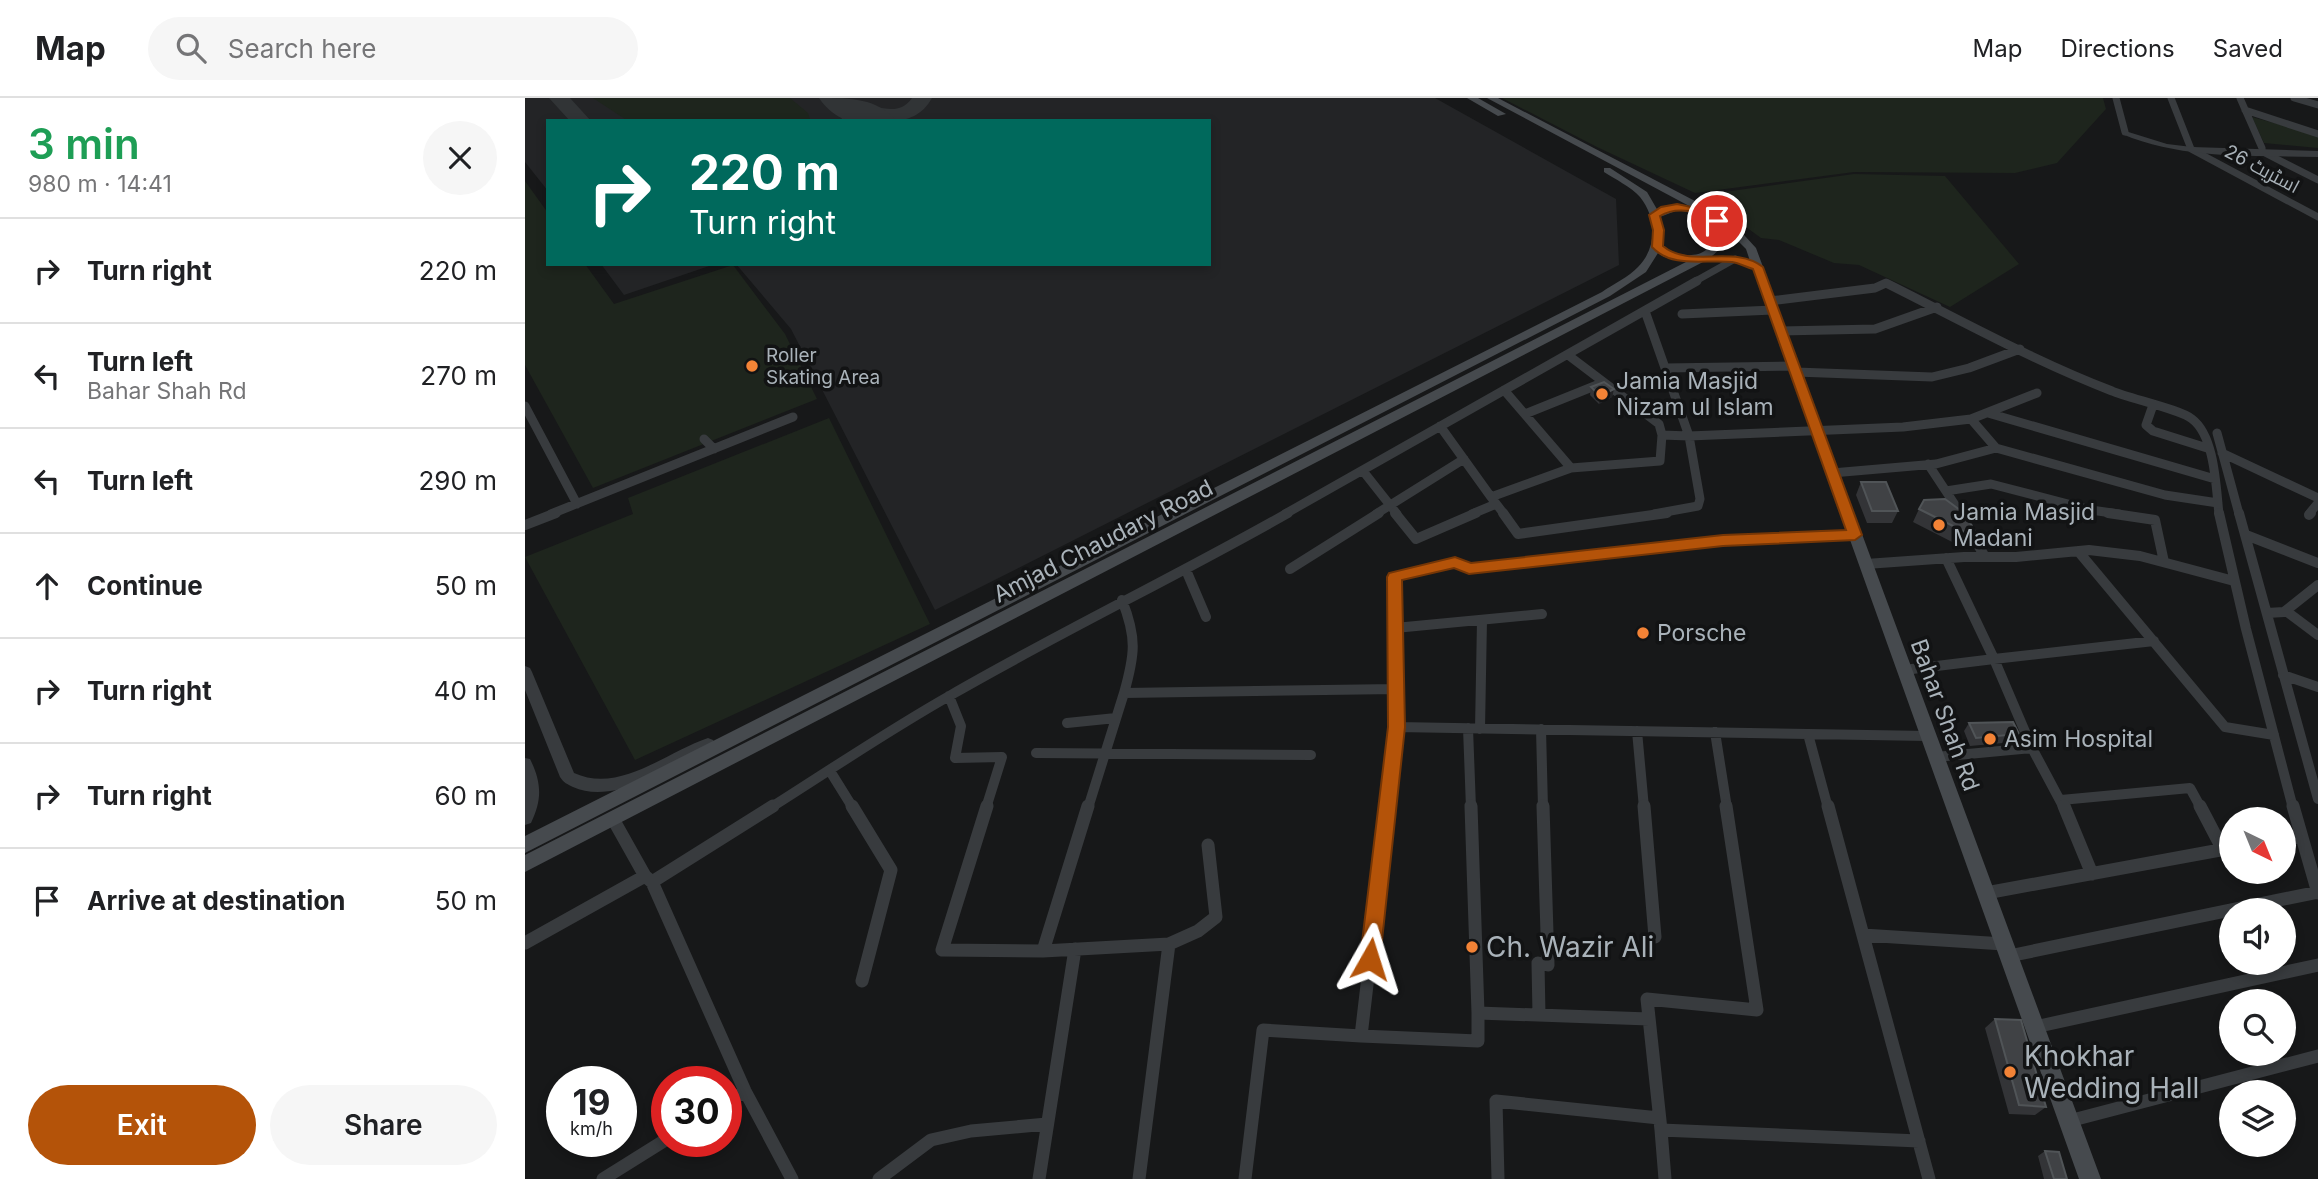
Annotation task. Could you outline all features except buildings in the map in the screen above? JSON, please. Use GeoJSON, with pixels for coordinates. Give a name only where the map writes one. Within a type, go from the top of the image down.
{"type":"FeatureCollection","features":[{"type":"Feature","properties":{"kind":"main road"},"geometry":{"type":"LineString","coordinates":[[1471,98],[1632,184],[1651,204],[1658,230],[1657,247],[1673,256],[1735,259],[1758,267]]}},
{"type":"Feature","properties":{"kind":"main road"},"geometry":{"type":"LineString","coordinates":[[1491,98],[1712,214],[1719,228],[1719,239],[1712,252],[1701,259]]}},
{"type":"Feature","properties":{"kind":"main road"},"geometry":{"type":"LineString","coordinates":[[1655,215],[1664,209],[1677,207],[1712,214]]}},
{"type":"Feature","properties":{"kind":"main road","name":"Bahar Shah Rd"},"geometry":{"type":"LineString","coordinates":[[1712,214],[1730,226],[1751,248],[2090,1179]]}},
{"type":"Feature","properties":{"kind":"main road","name":"Amjad Chaudary Road"},"geometry":{"type":"LineString","coordinates":[[525,845],[1606,294],[1642,270],[1657,247]]}},
{"type":"Feature","properties":{"kind":"main road","name":"Amjad Chaudary Road"},"geometry":{"type":"LineString","coordinates":[[525,864],[1701,259]]}},
{"type":"Feature","properties":{"kind":"street"},"geometry":{"type":"LineString","coordinates":[[2116,98],[2129,135],[2140,141],[2318,152]]}},
{"type":"Feature","properties":{"kind":"street"},"geometry":{"type":"LineString","coordinates":[[2171,98],[2190,146]]}},
{"type":"Feature","properties":{"kind":"street"},"geometry":{"type":"LineString","coordinates":[[2240,98],[2262,150],[2318,180]]}},
{"type":"Feature","properties":{"kind":"street"},"geometry":{"type":"LineString","coordinates":[[2294,98],[2318,105]]}},
{"type":"Feature","properties":{"kind":"street"},"geometry":{"type":"LineString","coordinates":[[2245,110],[2318,134]]}},
{"type":"Feature","properties":{"kind":"street","name":"اسٹریٹ 26"},"geometry":{"type":"LineString","coordinates":[[2190,146],[2318,216]]}},
{"type":"Feature","properties":{"kind":"street"},"geometry":{"type":"LineString","coordinates":[[525,943],[649,879],[949,696],[1122,600],[1186,570],[1735,259]]}},
{"type":"Feature","properties":{"kind":"street"},"geometry":{"type":"LineString","coordinates":[[1682,314],[1772,306],[1875,288],[1886,283],[2094,383],[2192,418],[2207,448],[2215,479],[2223,536],[2318,892],[2007,950],[1863,936]]}},
{"type":"Feature","properties":{"kind":"street"},"geometry":{"type":"LineString","coordinates":[[1781,331],[1875,329],[1892,326],[1937,307]]}},
{"type":"Feature","properties":{"kind":"street"},"geometry":{"type":"LineString","coordinates":[[1440,426],[1518,534],[1698,506],[1700,499],[1689,436],[1645,311]]}},
{"type":"Feature","properties":{"kind":"street"},"geometry":{"type":"LineString","coordinates":[[1665,368],[1795,369],[1933,377],[1969,368],[2020,349]]}},
{"type":"Feature","properties":{"kind":"street"},"geometry":{"type":"LineString","coordinates":[[1363,471],[1416,539],[1494,500],[1571,468],[1660,461],[1662,435],[1659,424],[1568,355]]}},
{"type":"Feature","properties":{"kind":"street"},"geometry":{"type":"LineString","coordinates":[[1525,414],[1604,382]]}},
{"type":"Feature","properties":{"kind":"street"},"geometry":{"type":"LineString","coordinates":[[1504,390],[1571,468]]}},
{"type":"Feature","properties":{"kind":"street"},"geometry":{"type":"LineString","coordinates":[[1662,435],[1818,432],[1903,427],[1971,419],[2037,393]]}},
{"type":"Feature","properties":{"kind":"street"},"geometry":{"type":"LineString","coordinates":[[2154,405],[2146,425],[2153,430],[2207,448]]}},
{"type":"Feature","properties":{"kind":"street"},"geometry":{"type":"LineString","coordinates":[[525,406],[577,504]]}},
{"type":"Feature","properties":{"kind":"street"},"geometry":{"type":"LineString","coordinates":[[1988,413],[2215,479]]}},
{"type":"Feature","properties":{"kind":"street"},"geometry":{"type":"LineString","coordinates":[[525,525],[793,417]]}},
{"type":"Feature","properties":{"kind":"street"},"geometry":{"type":"LineString","coordinates":[[1971,419],[1996,448],[2165,495],[2218,503]]}},
{"type":"Feature","properties":{"kind":"street"},"geometry":{"type":"LineString","coordinates":[[2217,433],[2317,793]]}},
{"type":"Feature","properties":{"kind":"street"},"geometry":{"type":"LineString","coordinates":[[704,439],[714,449]]}},
{"type":"Feature","properties":{"kind":"street"},"geometry":{"type":"LineString","coordinates":[[1832,473],[1928,464],[1980,454],[1996,448]]}},
{"type":"Feature","properties":{"kind":"street"},"geometry":{"type":"LineString","coordinates":[[2223,453],[2318,500],[2309,515]]}},
{"type":"Feature","properties":{"kind":"street"},"geometry":{"type":"LineString","coordinates":[[1290,569],[1465,459]]}},
{"type":"Feature","properties":{"kind":"street"},"geometry":{"type":"LineString","coordinates":[[1928,464],[1985,557]]}},
{"type":"Feature","properties":{"kind":"street"},"geometry":{"type":"LineString","coordinates":[[1946,491],[1991,484],[2091,510],[2155,520],[2164,562]]}},
{"type":"Feature","properties":{"kind":"street"},"geometry":{"type":"LineString","coordinates":[[1361,1036],[1397,727],[1394,577],[1455,562],[1469,568],[1723,541],[1855,535]]}},
{"type":"Feature","properties":{"kind":"street"},"geometry":{"type":"LineString","coordinates":[[2246,535],[2318,563]]}},
{"type":"Feature","properties":{"kind":"street"},"geometry":{"type":"LineString","coordinates":[[2078,551],[2225,727],[2274,735]]}},
{"type":"Feature","properties":{"kind":"street"},"geometry":{"type":"LineString","coordinates":[[1866,564],[2108,551],[2234,580]]}},
{"type":"Feature","properties":{"kind":"street"},"geometry":{"type":"LineString","coordinates":[[1946,558],[2032,748],[2061,800],[2091,874]]}},
{"type":"Feature","properties":{"kind":"street"},"geometry":{"type":"LineString","coordinates":[[1186,570],[1206,617]]}},
{"type":"Feature","properties":{"kind":"street"},"geometry":{"type":"LineString","coordinates":[[2267,613],[2286,611],[2318,585]]}},
{"type":"Feature","properties":{"kind":"street"},"geometry":{"type":"LineString","coordinates":[[1043,951],[1117,718],[1136,648],[1136,635],[1122,600]]}},
{"type":"Feature","properties":{"kind":"street"},"geometry":{"type":"LineString","coordinates":[[2286,611],[2318,635]]}},
{"type":"Feature","properties":{"kind":"street"},"geometry":{"type":"LineString","coordinates":[[1395,628],[1542,614]]}},
{"type":"Feature","properties":{"kind":"street"},"geometry":{"type":"LineString","coordinates":[[1245,1179],[1263,1030],[1478,1041],[1474,728],[1482,620]]}},
{"type":"Feature","properties":{"kind":"street"},"geometry":{"type":"LineString","coordinates":[[1904,670],[2154,641]]}},
{"type":"Feature","properties":{"kind":"street"},"geometry":{"type":"LineString","coordinates":[[525,672],[568,777],[588,786],[604,787],[625,781],[827,692]]}},
{"type":"Feature","properties":{"kind":"street"},"geometry":{"type":"LineString","coordinates":[[2283,675],[2318,687]]}},
{"type":"Feature","properties":{"kind":"street"},"geometry":{"type":"LineString","coordinates":[[1124,693],[1396,689]]}},
{"type":"Feature","properties":{"kind":"street"},"geometry":{"type":"LineString","coordinates":[[949,696],[961,717],[962,729],[955,758],[1002,757],[942,950],[1043,951],[1169,944],[1198,931],[1216,917],[1208,845]]}},
{"type":"Feature","properties":{"kind":"street"},"geometry":{"type":"LineString","coordinates":[[1067,723],[1117,718]]}},
{"type":"Feature","properties":{"kind":"street"},"geometry":{"type":"LineString","coordinates":[[1397,727],[1929,736]]}},
{"type":"Feature","properties":{"kind":"street"},"geometry":{"type":"LineString","coordinates":[[1539,1016],[1538,963],[1548,965],[1541,729]]}},
{"type":"Feature","properties":{"kind":"street"},"geometry":{"type":"LineString","coordinates":[[1637,731],[1655,937]]}},
{"type":"Feature","properties":{"kind":"street"},"geometry":{"type":"LineString","coordinates":[[1665,1179],[1647,999],[1757,1010],[1715,732]]}},
{"type":"Feature","properties":{"kind":"street"},"geometry":{"type":"LineString","coordinates":[[1808,734],[1929,1179]]}},
{"type":"Feature","properties":{"kind":"street"},"geometry":{"type":"LineString","coordinates":[[1936,757],[2032,748]]}},
{"type":"Feature","properties":{"kind":"street"},"geometry":{"type":"LineString","coordinates":[[1036,752],[1311,755]]}},
{"type":"Feature","properties":{"kind":"street"},"geometry":{"type":"LineString","coordinates":[[525,764],[534,788],[534,801],[525,818]]}},
{"type":"Feature","properties":{"kind":"street"},"geometry":{"type":"LineString","coordinates":[[830,771],[891,870],[862,981]]}},
{"type":"Feature","properties":{"kind":"street"},"geometry":{"type":"LineString","coordinates":[[2061,800],[2190,788],[2219,836]]}},
{"type":"Feature","properties":{"kind":"street"},"geometry":{"type":"LineString","coordinates":[[613,819],[649,879],[745,1091],[792,1179]]}},
{"type":"Feature","properties":{"kind":"street"},"geometry":{"type":"LineString","coordinates":[[2296,837],[2301,836]]}},
{"type":"Feature","properties":{"kind":"street"},"geometry":{"type":"LineString","coordinates":[[1986,893],[2219,850]]}},
{"type":"Feature","properties":{"kind":"street"},"geometry":{"type":"LineString","coordinates":[[1139,1179],[1169,944]]}},
{"type":"Feature","properties":{"kind":"street"},"geometry":{"type":"LineString","coordinates":[[1039,1179],[1075,949]]}},
{"type":"Feature","properties":{"kind":"street"},"geometry":{"type":"LineString","coordinates":[[2035,1027],[2318,965]]}},
{"type":"Feature","properties":{"kind":"street"},"geometry":{"type":"LineString","coordinates":[[1478,1013],[1649,1019]]}},
{"type":"Feature","properties":{"kind":"street"},"geometry":{"type":"LineString","coordinates":[[2069,1121],[2318,1056]]}},
{"type":"Feature","properties":{"kind":"street"},"geometry":{"type":"LineString","coordinates":[[1498,1179],[1496,1101],[1660,1124],[1919,1141]]}},
{"type":"Feature","properties":{"kind":"street"},"geometry":{"type":"LineString","coordinates":[[879,1179],[931,1140],[971,1131],[1047,1124]]}},
{"type":"Feature","properties":{"kind":"street"},"geometry":{"type":"LineString","coordinates":[[603,1179],[651,1149]]}},
{"type":"Feature","properties":{"kind":"shaded area"},"geometry":{"type":"Polygon","coordinates":[[[525,98],[1435,98],[1616,199],[1619,265],[935,610],[791,329],[738,266],[1211,266],[1211,119],[546,119],[546,188],[525,162],[525,98]]]}},
{"type":"Feature","properties":{"kind":"shaded area"},"geometry":{"type":"Polygon","coordinates":[[[593,98],[790,98],[808,113],[810,119],[625,119],[593,98]]]}},
{"type":"Feature","properties":{"kind":"shaded area"},"geometry":{"type":"Polygon","coordinates":[[[1502,98],[2103,98],[2106,109],[2057,163],[2015,173],[1854,172],[1695,193],[1502,98]]]}},
{"type":"Feature","properties":{"kind":"shaded area"},"geometry":{"type":"Polygon","coordinates":[[[2252,117],[2318,135],[2318,148],[2264,143],[2252,117]]]}},
{"type":"Feature","properties":{"kind":"shaded area"},"geometry":{"type":"Polygon","coordinates":[[[1854,174],[1945,176],[2019,264],[1950,307],[1859,265],[1834,263],[1779,240],[1761,238],[1702,195],[1854,174]]]}},
{"type":"Feature","properties":{"kind":"shaded area"},"geometry":{"type":"Polygon","coordinates":[[[525,181],[546,210],[546,266],[586,266],[614,304],[734,266],[785,334],[817,399],[593,488],[525,365],[525,181]]]}},
{"type":"Feature","properties":{"kind":"shaded area"},"geometry":{"type":"Polygon","coordinates":[[[602,266],[709,266],[624,295],[602,266]]]}},
{"type":"Feature","properties":{"kind":"shaded area"},"geometry":{"type":"Polygon","coordinates":[[[829,418],[930,624],[635,760],[525,557],[633,514],[628,498],[829,418]]]}},
{"type":"Feature","properties":{"kind":"taxiway"},"geometry":{"type":"LineString","coordinates":[[559,98],[579,119]]}},
{"type":"Feature","properties":{"kind":"taxiway"},"geometry":{"type":"LineString","coordinates":[[851,119],[858,109],[884,115],[903,114],[917,106],[922,98]]}},
{"type":"Feature","properties":{"kind":"runway"},"geometry":{"type":"LineString","coordinates":[[843,98],[869,119]]}},
{"type":"Feature","properties":{"kind":"place","name":"Roller Skating Area"},"geometry":{"type":"Point","coordinates":[752,366]}},
{"type":"Feature","properties":{"kind":"place","name":"Jamia Masjid Nizam ul Islam"},"geometry":{"type":"Point","coordinates":[1602,394]}},
{"type":"Feature","properties":{"kind":"place","name":"Jamia Masjid Madani"},"geometry":{"type":"Point","coordinates":[1939,525]}},
{"type":"Feature","properties":{"kind":"place","name":"Porsche"},"geometry":{"type":"Point","coordinates":[1643,633]}},
{"type":"Feature","properties":{"kind":"place","name":"Asim Hospital"},"geometry":{"type":"Point","coordinates":[1990,739]}},
{"type":"Feature","properties":{"kind":"place","name":"Ch. Wazir Ali"},"geometry":{"type":"Point","coordinates":[1472,947]}},
{"type":"Feature","properties":{"kind":"place","name":"Khokhar Wedding Hall"},"geometry":{"type":"Point","coordinates":[2010,1072]}},
{"type":"Feature","properties":{"kind":"route"},"geometry":{"type":"LineString","coordinates":[[1370,959],[1397,727],[1394,577],[1455,562],[1469,568],[1723,541],[1855,535],[1758,267],[1735,259],[1681,258],[1664,253],[1657,247],[1655,215],[1664,209],[1677,207],[1699,210],[1712,214],[1717,221]]}}]}
